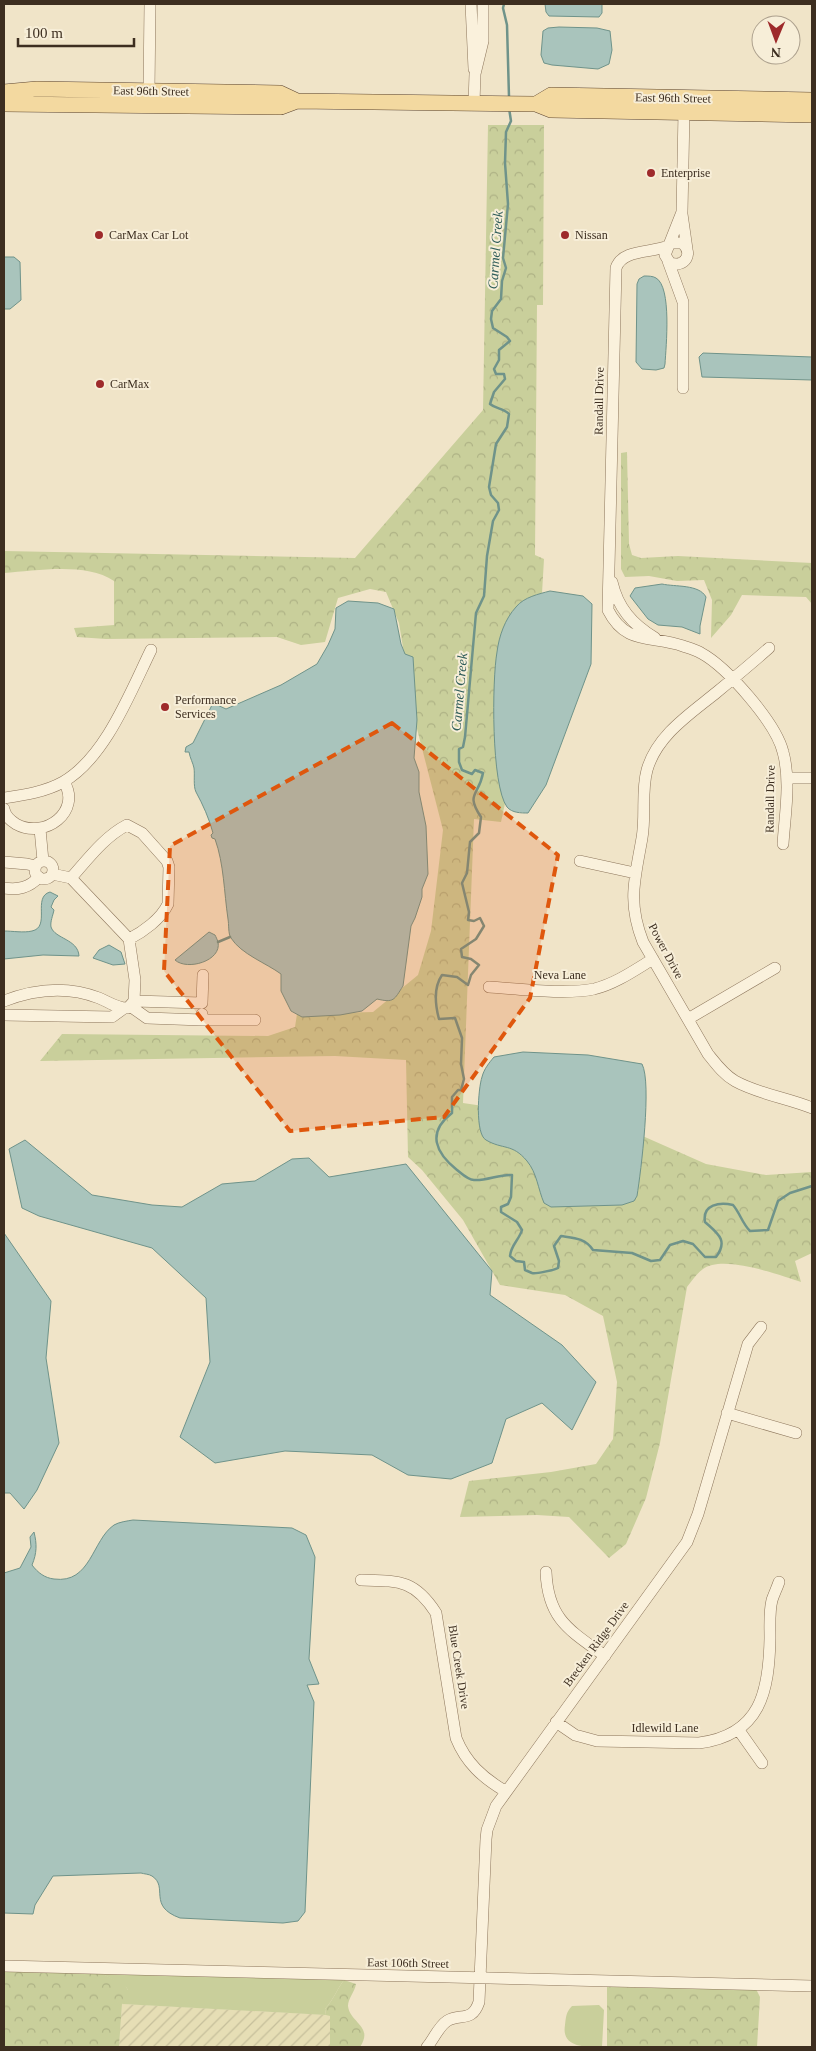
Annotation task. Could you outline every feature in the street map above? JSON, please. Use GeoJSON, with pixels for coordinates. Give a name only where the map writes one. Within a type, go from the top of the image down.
{"type":"FeatureCollection","features":[{"type":"Feature","properties":{"kind":"main road","name":"East 96th Street"},"geometry":{"type":"LineString","coordinates":[[4,92],[37,89],[280,93],[297,101]]}},
{"type":"Feature","properties":{"kind":"main road","name":"East 96th Street"},"geometry":{"type":"LineString","coordinates":[[536,104],[551,95],[812,115]]}},
{"type":"Feature","properties":{"kind":"main road","name":"East 96th Street"},"geometry":{"type":"LineString","coordinates":[[4,104],[281,107],[297,101],[536,104],[551,110],[613,111],[629,106],[676,106],[682,103],[685,105],[762,99],[812,100]]}},
{"type":"Feature","properties":{"kind":"street"},"geometry":{"type":"LineString","coordinates":[[149,91],[150,4]]}},
{"type":"Feature","properties":{"kind":"street"},"geometry":{"type":"LineString","coordinates":[[471,4],[473,64],[481,104]]}},
{"type":"Feature","properties":{"kind":"street"},"geometry":{"type":"LineString","coordinates":[[475,74],[483,41],[483,4]]}},
{"type":"Feature","properties":{"kind":"street"},"geometry":{"type":"LineString","coordinates":[[683,388],[684,314],[681,293],[683,263],[688,256],[682,212],[685,105]]}},
{"type":"Feature","properties":{"kind":"street"},"geometry":{"type":"LineString","coordinates":[[681,293],[675,283],[666,251],[682,212]]}},
{"type":"Feature","properties":{"kind":"street"},"geometry":{"type":"LineString","coordinates":[[670,245],[682,244],[687,249]]}},
{"type":"Feature","properties":{"kind":"street","name":"Randall Drive"},"geometry":{"type":"LineString","coordinates":[[670,245],[648,252],[625,256],[616,268],[610,572],[615,595],[622,610],[637,626],[657,639],[701,653],[732,679],[774,730],[783,751],[787,778],[783,844]]}},
{"type":"Feature","properties":{"kind":"street"},"geometry":{"type":"LineString","coordinates":[[648,252],[677,265],[683,263]]}},
{"type":"Feature","properties":{"kind":"street","name":"Power Drive"},"geometry":{"type":"LineString","coordinates":[[769,648],[663,738],[651,759],[644,783],[643,828],[635,873],[633,906],[635,919],[643,942],[708,1054],[720,1070],[735,1081],[812,1108]]}},
{"type":"Feature","properties":{"kind":"street"},"geometry":{"type":"LineString","coordinates":[[4,798],[38,792],[64,782],[91,760],[129,695],[151,650]]}},
{"type":"Feature","properties":{"kind":"street"},"geometry":{"type":"LineString","coordinates":[[787,778],[812,778]]}},
{"type":"Feature","properties":{"kind":"street"},"geometry":{"type":"LineString","coordinates":[[4,809],[11,821],[29,829],[40,829],[52,823],[64,812],[69,798],[64,782]]}},
{"type":"Feature","properties":{"kind":"street"},"geometry":{"type":"LineString","coordinates":[[71,878],[104,841],[120,829],[127,825],[142,833],[167,862],[169,867],[168,904],[158,918],[139,934],[129,939]]}},
{"type":"Feature","properties":{"kind":"street"},"geometry":{"type":"LineString","coordinates":[[39,868],[40,829]]}},
{"type":"Feature","properties":{"kind":"street"},"geometry":{"type":"LineString","coordinates":[[580,861],[635,873]]}},
{"type":"Feature","properties":{"kind":"street"},"geometry":{"type":"LineString","coordinates":[[4,862],[27,864],[39,868]]}},
{"type":"Feature","properties":{"kind":"street"},"geometry":{"type":"LineString","coordinates":[[4,888],[21,889],[29,886],[39,868],[48,862],[51,866],[52,874],[71,878],[129,939],[135,980],[129,1005],[112,1017],[4,1015]]}},
{"type":"Feature","properties":{"kind":"street","name":"Neva Lane"},"geometry":{"type":"LineString","coordinates":[[489,987],[580,991],[595,989],[614,981],[653,959]]}},
{"type":"Feature","properties":{"kind":"street"},"geometry":{"type":"LineString","coordinates":[[688,1019],[776,968]]}},
{"type":"Feature","properties":{"kind":"street"},"geometry":{"type":"LineString","coordinates":[[202,1020],[203,975]]}},
{"type":"Feature","properties":{"kind":"street"},"geometry":{"type":"LineString","coordinates":[[4,1001],[36,992],[65,990],[129,1005],[202,1002]]}},
{"type":"Feature","properties":{"kind":"street"},"geometry":{"type":"LineString","coordinates":[[129,1005],[147,1018],[255,1020]]}},
{"type":"Feature","properties":{"kind":"street","name":"Brecken Ridge Drive"},"geometry":{"type":"LineString","coordinates":[[427,2047],[445,2023],[469,2016],[475,2011],[479,2002],[487,1830],[496,1806],[505,1791],[687,1542],[698,1514],[748,1344],[761,1327]]}},
{"type":"Feature","properties":{"kind":"street"},"geometry":{"type":"LineString","coordinates":[[727,1413],[796,1433]]}},
{"type":"Feature","properties":{"kind":"street"},"geometry":{"type":"LineString","coordinates":[[546,1572],[546,1591],[557,1615],[573,1633],[604,1656]]}},
{"type":"Feature","properties":{"kind":"street","name":"Blue Creek Drive"},"geometry":{"type":"LineString","coordinates":[[361,1580],[391,1580],[408,1584],[418,1591],[436,1613],[456,1738],[461,1751],[474,1768],[505,1791]]}},
{"type":"Feature","properties":{"kind":"street","name":"Idlewild Lane"},"geometry":{"type":"LineString","coordinates":[[556,1722],[575,1734],[596,1741],[699,1743],[730,1734],[738,1729],[752,1715],[766,1688],[769,1668],[771,1606],[779,1582]]}},
{"type":"Feature","properties":{"kind":"street"},"geometry":{"type":"LineString","coordinates":[[738,1729],[762,1763]]}},
{"type":"Feature","properties":{"kind":"street","name":"East 106th Street"},"geometry":{"type":"LineString","coordinates":[[4,1966],[812,1986]]}},
{"type":"Feature","properties":{"kind":"highlighted area"},"geometry":{"type":"Polygon","coordinates":[[[392,723],[558,855],[530,998],[444,1117],[290,1131],[164,971],[170,846],[392,723]]]}},
{"type":"Feature","properties":{"kind":"shaded area"},"geometry":{"type":"Polygon","coordinates":[[[122,2004],[330,2015],[330,2047],[119,2047],[122,2004]]]}},
{"type":"Feature","properties":{"kind":"green space"},"geometry":{"type":"Polygon","coordinates":[[[488,125],[544,125],[543,305],[537,305],[535,555],[544,559],[539,645],[501,822],[474,819],[463,1103],[620,1126],[706,1164],[766,1175],[812,1172],[812,1253],[795,1261],[801,1282],[751,1267],[724,1264],[712,1265],[703,1269],[687,1287],[660,1443],[646,1498],[626,1544],[609,1558],[569,1517],[537,1515],[460,1517],[469,1481],[551,1472],[596,1464],[613,1439],[617,1382],[603,1316],[565,1295],[500,1285],[463,1220],[422,1170],[408,1157],[406,1060],[335,1056],[40,1061],[62,1034],[268,1036],[295,1027],[297,1014],[373,1012],[418,975],[431,931],[443,830],[415,721],[399,623],[386,592],[370,589],[338,598],[325,642],[301,645],[277,637],[106,639],[77,637],[74,628],[114,625],[114,581],[89,571],[60,569],[4,573],[4,551],[355,558],[483,410],[488,125]]]}},
{"type":"Feature","properties":{"kind":"green space"},"geometry":{"type":"Polygon","coordinates":[[[627,452],[629,544],[632,555],[641,558],[678,556],[812,563],[812,604],[806,597],[742,595],[731,615],[711,638],[712,600],[704,580],[677,581],[649,576],[625,577],[621,569],[621,453],[627,452]]]}},
{"type":"Feature","properties":{"kind":"green space"},"geometry":{"type":"Polygon","coordinates":[[[4,1969],[101,1973],[125,1985],[129,1997],[122,2004],[119,2047],[4,2047],[4,1969]]]}},
{"type":"Feature","properties":{"kind":"green space"},"geometry":{"type":"Polygon","coordinates":[[[101,1973],[344,1980],[325,2009],[326,2015],[122,2004],[128,1990],[126,1987],[101,1973]]]}},
{"type":"Feature","properties":{"kind":"green space"},"geometry":{"type":"Polygon","coordinates":[[[344,1980],[356,1984],[348,2006],[353,2017],[363,2029],[364,2040],[360,2047],[330,2047],[330,2016],[326,2015],[325,2009],[344,1980]]]}},
{"type":"Feature","properties":{"kind":"green space"},"geometry":{"type":"Polygon","coordinates":[[[607,1987],[756,1989],[760,1997],[757,2047],[607,2047],[607,1987]]]}},
{"type":"Feature","properties":{"kind":"green space"},"geometry":{"type":"Polygon","coordinates":[[[599,2005],[604,2010],[602,2047],[582,2046],[571,2042],[565,2033],[566,2017],[570,2008],[572,2006],[599,2005]]]}},
{"type":"Feature","properties":{"kind":"water"},"geometry":{"type":"Polygon","coordinates":[[[545,4],[602,4],[602,13],[599,17],[549,16],[546,12],[545,4]]]}},
{"type":"Feature","properties":{"kind":"water"},"geometry":{"type":"Polygon","coordinates":[[[548,28],[597,28],[610,31],[612,50],[609,64],[598,69],[544,63],[541,55],[543,31],[548,28]]]}},
{"type":"Feature","properties":{"kind":"water"},"geometry":{"type":"Polygon","coordinates":[[[4,257],[14,257],[20,262],[21,300],[10,309],[4,309],[4,257]]]}},
{"type":"Feature","properties":{"kind":"water"},"geometry":{"type":"Polygon","coordinates":[[[644,276],[655,277],[661,284],[666,305],[665,364],[664,368],[656,370],[642,369],[636,362],[637,284],[639,279],[644,276]]]}},
{"type":"Feature","properties":{"kind":"water"},"geometry":{"type":"Polygon","coordinates":[[[703,353],[812,357],[812,380],[702,377],[699,357],[703,353]]]}},
{"type":"Feature","properties":{"kind":"water"},"geometry":{"type":"Polygon","coordinates":[[[662,584],[692,588],[703,593],[706,597],[700,634],[682,627],[658,625],[648,619],[630,596],[635,588],[662,584]]]}},
{"type":"Feature","properties":{"kind":"water"},"geometry":{"type":"Polygon","coordinates":[[[550,591],[583,596],[592,604],[591,664],[546,785],[528,813],[520,813],[507,807],[498,777],[494,732],[495,666],[503,628],[516,607],[527,598],[550,591]]]}},
{"type":"Feature","properties":{"kind":"water"},"geometry":{"type":"Polygon","coordinates":[[[348,601],[378,603],[394,609],[401,644],[405,654],[413,657],[417,720],[414,758],[419,772],[419,792],[426,826],[428,874],[411,926],[403,986],[395,997],[387,1001],[377,999],[362,1011],[340,1015],[302,1017],[291,1011],[281,991],[281,974],[241,949],[230,936],[218,849],[215,839],[211,835],[213,833],[208,817],[195,790],[194,768],[189,752],[185,752],[186,747],[193,743],[213,703],[226,709],[281,685],[317,664],[335,629],[336,608],[348,601]]]}},
{"type":"Feature","properties":{"kind":"water"},"geometry":{"type":"Polygon","coordinates":[[[50,892],[58,896],[51,907],[54,910],[51,927],[53,931],[75,946],[79,956],[43,955],[4,959],[4,931],[29,932],[37,928],[40,924],[42,900],[50,892]]]}},
{"type":"Feature","properties":{"kind":"water"},"geometry":{"type":"Polygon","coordinates":[[[209,932],[215,935],[218,949],[209,959],[195,964],[180,963],[175,960],[209,932]]]}},
{"type":"Feature","properties":{"kind":"water"},"geometry":{"type":"Polygon","coordinates":[[[109,945],[121,952],[125,964],[113,965],[93,958],[99,950],[109,945]]]}},
{"type":"Feature","properties":{"kind":"water"},"geometry":{"type":"Polygon","coordinates":[[[523,1052],[588,1055],[642,1064],[646,1089],[645,1128],[639,1184],[634,1201],[622,1205],[551,1207],[544,1203],[533,1171],[522,1155],[512,1149],[492,1143],[483,1136],[479,1121],[479,1101],[484,1071],[494,1057],[523,1052]]]}},
{"type":"Feature","properties":{"kind":"water"},"geometry":{"type":"Polygon","coordinates":[[[25,1140],[92,1195],[152,1205],[182,1207],[222,1184],[255,1181],[292,1159],[309,1158],[329,1177],[406,1164],[492,1271],[490,1295],[562,1345],[596,1382],[572,1430],[542,1403],[506,1419],[492,1463],[451,1479],[408,1475],[372,1455],[285,1451],[215,1463],[180,1437],[210,1362],[206,1298],[152,1248],[39,1216],[22,1208],[9,1149],[25,1140]]]}},
{"type":"Feature","properties":{"kind":"water"},"geometry":{"type":"Polygon","coordinates":[[[4,1233],[51,1301],[46,1358],[59,1443],[37,1490],[24,1509],[10,1493],[4,1493],[4,1233]]]}},
{"type":"Feature","properties":{"kind":"water"},"geometry":{"type":"Polygon","coordinates":[[[133,1520],[292,1528],[306,1535],[315,1557],[309,1659],[319,1684],[307,1685],[314,1702],[305,1912],[298,1921],[283,1923],[180,1918],[164,1908],[157,1880],[151,1875],[141,1873],[53,1876],[35,1905],[33,1914],[4,1913],[4,1573],[20,1568],[31,1547],[30,1537],[34,1532],[36,1549],[32,1565],[39,1573],[54,1579],[66,1579],[76,1575],[90,1560],[101,1540],[114,1525],[133,1520]]]}},
{"type":"Feature","properties":{"kind":"waterway","name":"Carmel Creek"},"geometry":{"type":"LineString","coordinates":[[504,4],[503,8],[507,25],[509,97]]}},
{"type":"Feature","properties":{"kind":"waterway","name":"Carmel Creek"},"geometry":{"type":"LineString","coordinates":[[509,108],[511,121],[506,132],[505,163],[508,204],[503,258],[506,268],[502,281],[501,299],[492,311],[491,319],[493,328],[510,341],[499,350],[499,360],[494,369],[496,374],[504,374],[505,379],[494,392],[490,404],[509,414],[507,427],[496,444],[489,487],[491,495],[498,503],[499,510],[493,521],[487,556],[484,596],[476,613],[465,737],[463,747],[459,749],[459,762],[462,770],[472,774],[475,770],[483,773],[474,795],[474,803],[481,817],[479,833],[470,842],[467,873],[462,883],[469,912],[468,920],[474,921],[480,918],[484,926],[476,939],[461,949],[462,957],[471,959],[479,965],[471,975],[468,985],[457,977],[442,975],[437,985],[436,1002],[439,1019],[455,1018],[462,1038],[461,1064],[464,1079],[461,1090],[458,1090],[452,1097],[452,1113],[439,1128],[437,1143],[444,1157],[470,1179],[484,1180],[512,1175],[511,1197],[508,1204],[501,1207],[501,1212],[517,1222],[522,1230],[510,1256],[516,1261],[524,1262],[525,1270],[532,1273],[558,1268],[559,1261],[554,1246],[561,1236],[583,1241],[593,1250],[632,1253],[651,1261],[660,1260],[670,1245],[683,1241],[693,1244],[705,1257],[716,1257],[720,1251],[721,1241],[717,1233],[705,1222],[706,1211],[709,1208],[718,1204],[733,1205],[750,1231],[768,1230],[778,1201],[790,1193],[812,1186]]}},
{"type":"Feature","properties":{"kind":"waterway"},"geometry":{"type":"LineString","coordinates":[[218,942],[230,937]]}},
{"type":"Feature","properties":{"kind":"place","name":"Enterprise"},"geometry":{"type":"Point","coordinates":[651,173]}},
{"type":"Feature","properties":{"kind":"place","name":"CarMax Car Lot"},"geometry":{"type":"Point","coordinates":[99,235]}},
{"type":"Feature","properties":{"kind":"place","name":"Nissan"},"geometry":{"type":"Point","coordinates":[565,235]}},
{"type":"Feature","properties":{"kind":"place","name":"CarMax"},"geometry":{"type":"Point","coordinates":[100,384]}},
{"type":"Feature","properties":{"kind":"place","name":"Performance Services"},"geometry":{"type":"Point","coordinates":[165,707]}}]}
